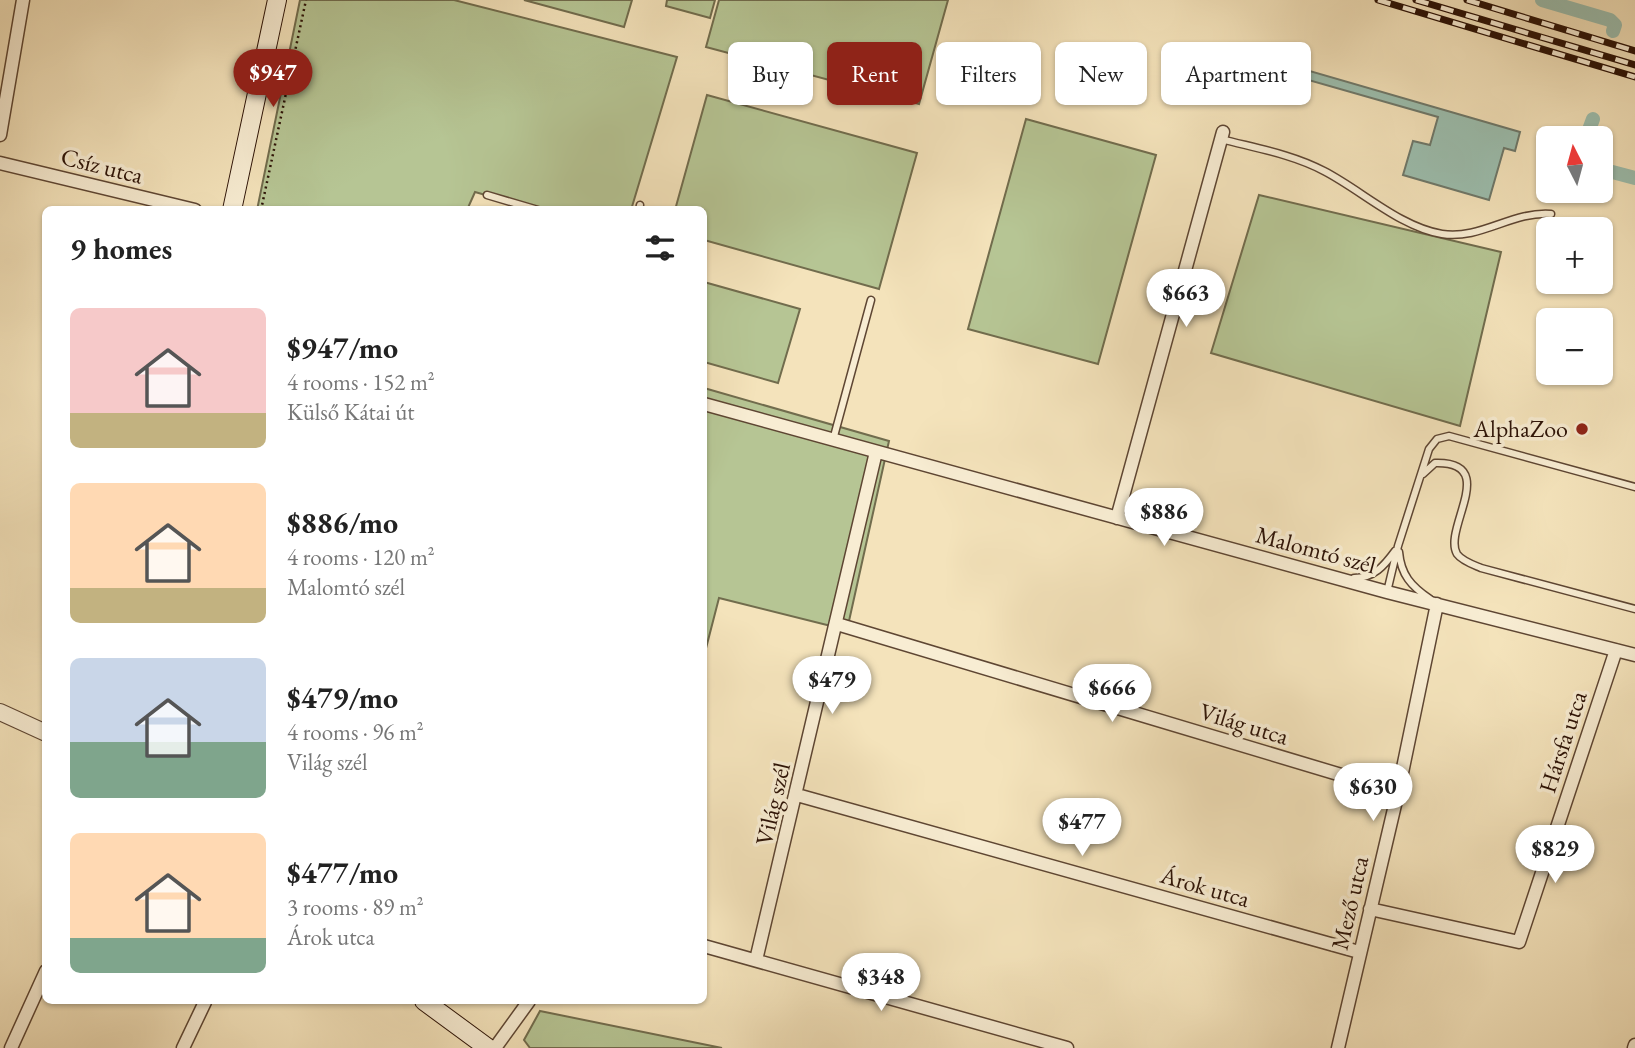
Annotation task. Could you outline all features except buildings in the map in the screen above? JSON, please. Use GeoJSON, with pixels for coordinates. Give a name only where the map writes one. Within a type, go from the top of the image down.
{"type":"FeatureCollection","features":[{"type":"Feature","properties":{"kind":"main road"},"geometry":{"type":"LineString","coordinates":[[233,206],[277,0]]}},
{"type":"Feature","properties":{"kind":"main road"},"geometry":{"type":"LineString","coordinates":[[428,1004],[488,1048]]}},
{"type":"Feature","properties":{"kind":"street"},"geometry":{"type":"LineString","coordinates":[[0,132],[23,0]]}},
{"type":"Feature","properties":{"kind":"street"},"geometry":{"type":"LineString","coordinates":[[1117,518],[1222,135]]}},
{"type":"Feature","properties":{"kind":"street","name":"Csíz utca"},"geometry":{"type":"LineString","coordinates":[[0,163],[178,206]]}},
{"type":"Feature","properties":{"kind":"street","name":"Malomtó szél"},"geometry":{"type":"LineString","coordinates":[[707,405],[1387,592],[1635,655]]}},
{"type":"Feature","properties":{"kind":"street","name":"Világ szél"},"geometry":{"type":"LineString","coordinates":[[756,960],[876,452]]}},
{"type":"Feature","properties":{"kind":"street","name":"Mező utca"},"geometry":{"type":"LineString","coordinates":[[1338,1048],[1398,792],[1437,604]]}},
{"type":"Feature","properties":{"kind":"street","name":"Világ utca"},"geometry":{"type":"LineString","coordinates":[[837,624],[1398,792]]}},
{"type":"Feature","properties":{"kind":"street","name":"Hársfa utca"},"geometry":{"type":"LineString","coordinates":[[1370,909],[1519,942],[1616,650]]}},
{"type":"Feature","properties":{"kind":"street"},"geometry":{"type":"LineString","coordinates":[[0,712],[42,731]]}},
{"type":"Feature","properties":{"kind":"street","name":"Árok utca"},"geometry":{"type":"LineString","coordinates":[[797,795],[1359,952]]}},
{"type":"Feature","properties":{"kind":"street"},"geometry":{"type":"LineString","coordinates":[[707,947],[1067,1048]]}},
{"type":"Feature","properties":{"kind":"street"},"geometry":{"type":"LineString","coordinates":[[11,1048],[42,980]]}},
{"type":"Feature","properties":{"kind":"street"},"geometry":{"type":"LineString","coordinates":[[183,1048],[204,1004]]}},
{"type":"Feature","properties":{"kind":"street"},"geometry":{"type":"LineString","coordinates":[[495,1048],[527,1004]]}},
{"type":"Feature","properties":{"kind":"lane"},"geometry":{"type":"LineString","coordinates":[[1222,135],[1311,164],[1404,219],[1434,232],[1460,235],[1516,217],[1538,213],[1551,214]]}},
{"type":"Feature","properties":{"kind":"lane"},"geometry":{"type":"LineString","coordinates":[[487,195],[524,206]]}},
{"type":"Feature","properties":{"kind":"lane"},"geometry":{"type":"LineString","coordinates":[[832,440],[871,300]]}},
{"type":"Feature","properties":{"kind":"lane"},"geometry":{"type":"LineString","coordinates":[[1387,592],[1398,547],[1429,449],[1437,439],[1449,436],[1635,487]]}},
{"type":"Feature","properties":{"kind":"lane"},"geometry":{"type":"LineString","coordinates":[[1422,475],[1435,463],[1447,462],[1460,467],[1464,473],[1467,484],[1455,541],[1456,553],[1462,559],[1481,568],[1635,609]]}},
{"type":"Feature","properties":{"kind":"lane"},"geometry":{"type":"LineString","coordinates":[[1340,579],[1372,575],[1385,565],[1398,547]]}},
{"type":"Feature","properties":{"kind":"lane"},"geometry":{"type":"LineString","coordinates":[[1398,547],[1400,567],[1411,586],[1437,604]]}},
{"type":"Feature","properties":{"kind":"path"},"geometry":{"type":"LineString","coordinates":[[262,206],[306,0]]}},
{"type":"Feature","properties":{"kind":"green space"},"geometry":{"type":"Polygon","coordinates":[[[300,0],[454,0],[677,57],[632,206],[524,206],[475,192],[469,206],[258,206],[300,0]]]}},
{"type":"Feature","properties":{"kind":"green space"},"geometry":{"type":"Polygon","coordinates":[[[524,0],[632,0],[624,27],[524,0]]]}},
{"type":"Feature","properties":{"kind":"green space"},"geometry":{"type":"Polygon","coordinates":[[[667,0],[715,0],[710,18],[666,6],[667,0]]]}},
{"type":"Feature","properties":{"kind":"green space"},"geometry":{"type":"Polygon","coordinates":[[[719,0],[948,0],[922,93],[922,42],[827,42],[827,79],[813,76],[813,42],[728,42],[728,53],[706,47],[719,0]]]}},
{"type":"Feature","properties":{"kind":"green space"},"geometry":{"type":"Polygon","coordinates":[[[707,95],[728,101],[728,105],[743,105],[917,153],[879,289],[707,241],[707,206],[676,206],[707,95]]]}},
{"type":"Feature","properties":{"kind":"green space"},"geometry":{"type":"Polygon","coordinates":[[[1026,119],[1156,155],[1098,364],[968,329],[1026,119]]]}},
{"type":"Feature","properties":{"kind":"green space"},"geometry":{"type":"Polygon","coordinates":[[[1259,195],[1501,252],[1460,426],[1211,353],[1259,195]]]}},
{"type":"Feature","properties":{"kind":"green space"},"geometry":{"type":"Polygon","coordinates":[[[707,283],[800,309],[778,383],[707,363],[707,283]]]}},
{"type":"Feature","properties":{"kind":"green space"},"geometry":{"type":"Polygon","coordinates":[[[707,389],[889,441],[847,630],[719,598],[707,644],[707,389]]]}},
{"type":"Feature","properties":{"kind":"green space"},"geometry":{"type":"Polygon","coordinates":[[[540,1011],[722,1048],[530,1048],[524,1040],[540,1011]]]}},
{"type":"Feature","properties":{"kind":"shaded area"},"geometry":{"type":"Polygon","coordinates":[[[1311,71],[1520,132],[1515,151],[1504,148],[1489,200],[1403,175],[1413,141],[1430,145],[1438,117],[1311,81],[1311,71]]]}},
{"type":"Feature","properties":{"kind":"waterway"},"geometry":{"type":"LineString","coordinates":[[1542,0],[1610,20],[1615,25],[1613,31]]}},
{"type":"Feature","properties":{"kind":"waterway"},"geometry":{"type":"LineString","coordinates":[[1590,126],[1593,119]]}},
{"type":"Feature","properties":{"kind":"waterway"},"geometry":{"type":"LineString","coordinates":[[1614,172],[1635,178]]}},
{"type":"Feature","properties":{"kind":"railway"},"geometry":{"type":"LineString","coordinates":[[1378,0],[1635,77]]}},
{"type":"Feature","properties":{"kind":"railway"},"geometry":{"type":"LineString","coordinates":[[1416,0],[1635,65]]}},
{"type":"Feature","properties":{"kind":"railway"},"geometry":{"type":"LineString","coordinates":[[1467,0],[1635,51]]}},
{"type":"Feature","properties":{"kind":"place","name":"AlphaZoo"},"geometry":{"type":"Point","coordinates":[1582,429]}}]}
